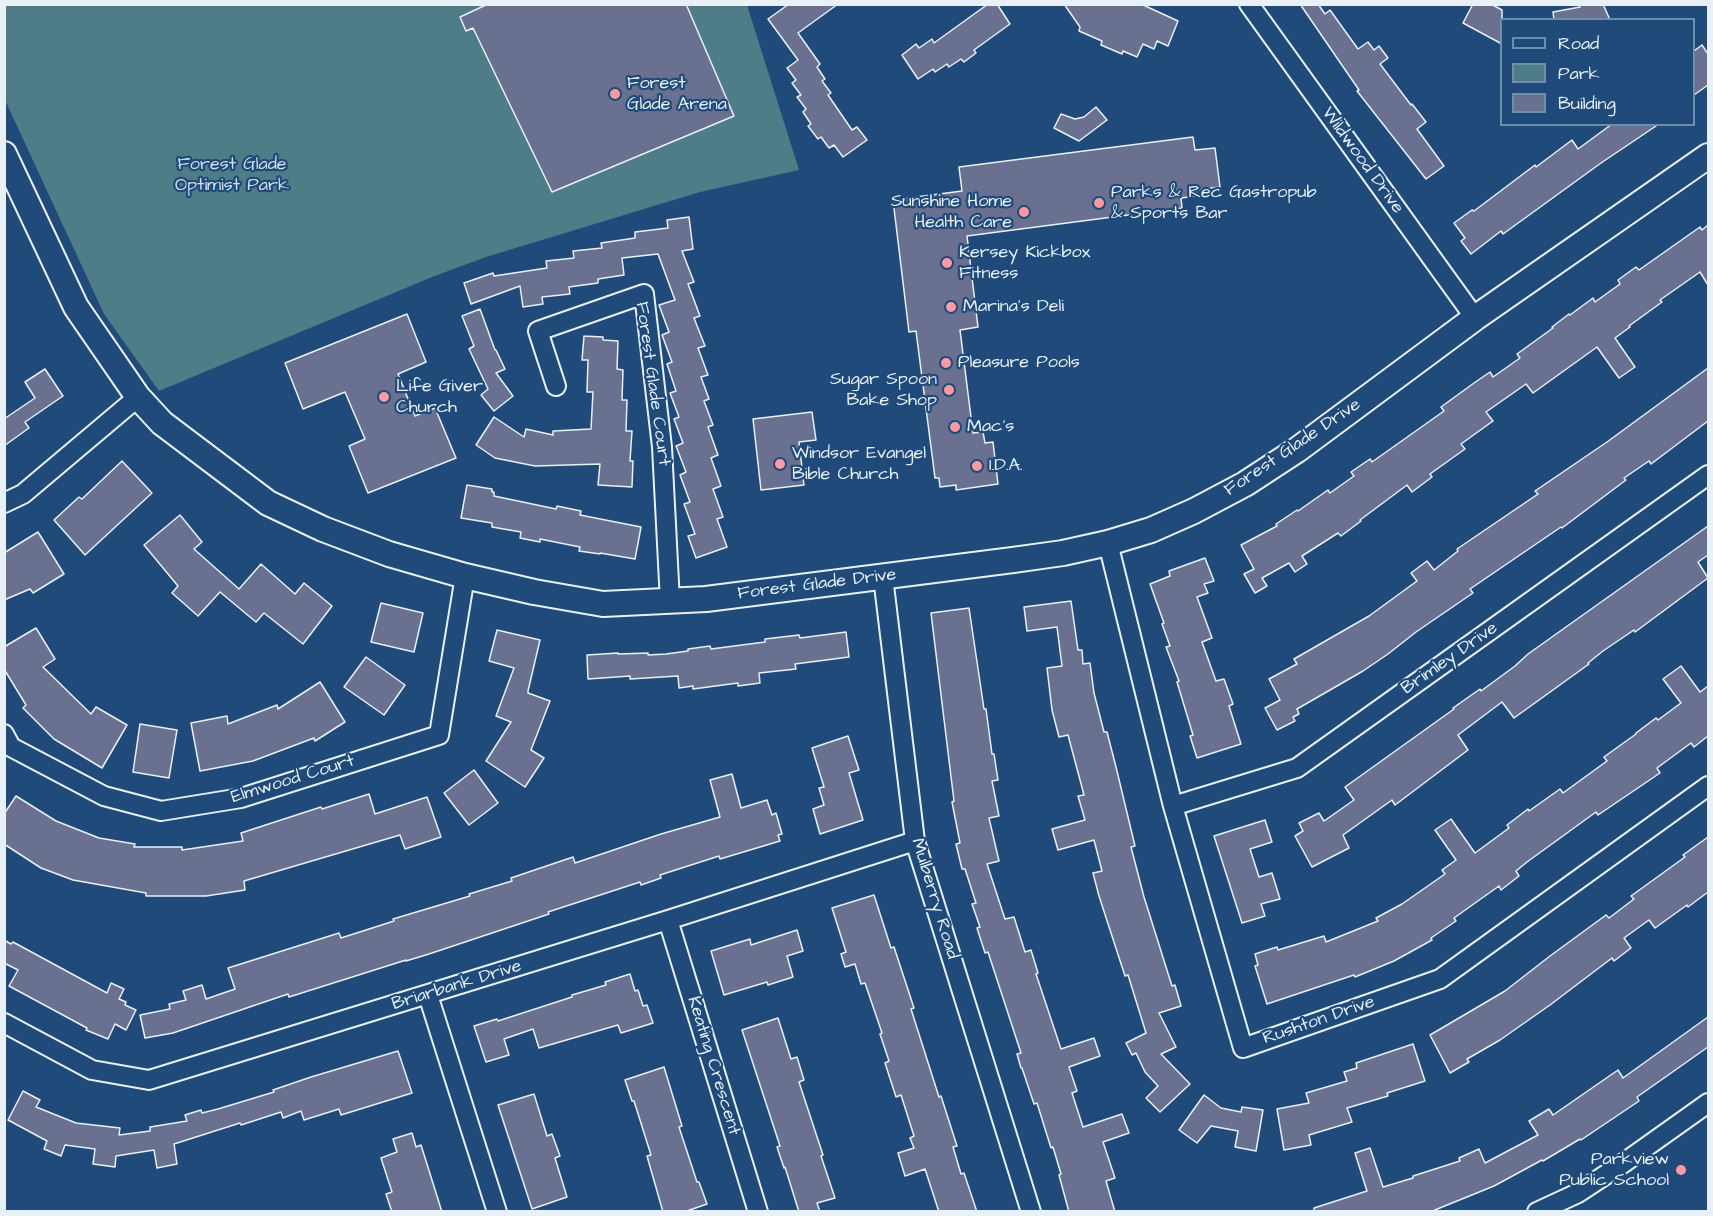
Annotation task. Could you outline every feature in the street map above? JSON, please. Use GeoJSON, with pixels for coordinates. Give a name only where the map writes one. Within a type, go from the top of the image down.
{"type":"FeatureCollection","features":[{"type":"Feature","properties":{"kind":"street","name":"Wildwood Drive"},"geometry":{"type":"LineString","coordinates":[[1249,4],[1475,318]]}},
{"type":"Feature","properties":{"kind":"street","name":"Forest Glade Drive"},"geometry":{"type":"LineString","coordinates":[[4,154],[76,307],[138,397],[162,423],[268,503],[323,529],[389,554],[465,576],[578,601],[603,604],[706,599],[1063,553],[1151,530],[1194,511],[1245,484],[1297,450],[1475,318],[1708,156]]}},
{"type":"Feature","properties":{"kind":"street","name":"Forest Glade Court"},"geometry":{"type":"LineString","coordinates":[[556,386],[538,331],[644,294],[662,447],[670,602]]}},
{"type":"Feature","properties":{"kind":"street"},"geometry":{"type":"LineString","coordinates":[[4,503],[23,494],[138,397]]}},
{"type":"Feature","properties":{"kind":"street","name":"Brimley Drive"},"geometry":{"type":"LineString","coordinates":[[1173,806],[1297,768],[1708,476]]}},
{"type":"Feature","properties":{"kind":"street","name":"Rushton Drive"},"geometry":{"type":"LineString","coordinates":[[1108,543],[1173,806],[1243,1048],[1440,979],[1708,786]]}},
{"type":"Feature","properties":{"kind":"street","name":"Elmwood Court"},"geometry":{"type":"LineString","coordinates":[[4,734],[11,747],[104,796],[161,811],[241,798],[439,735],[465,576]]}},
{"type":"Feature","properties":{"kind":"street","name":"Mulberry Road"},"geometry":{"type":"LineString","coordinates":[[884,577],[915,841],[1031,1212]]}},
{"type":"Feature","properties":{"kind":"street","name":"Briarbank Drive"},"geometry":{"type":"LineString","coordinates":[[4,1023],[92,1070],[149,1080],[428,995],[915,841]]}},
{"type":"Feature","properties":{"kind":"street","name":"Keating Crescent"},"geometry":{"type":"LineString","coordinates":[[668,920],[758,1212]]}},
{"type":"Feature","properties":{"kind":"street"},"geometry":{"type":"LineString","coordinates":[[428,995],[497,1212]]}},
{"type":"Feature","properties":{"kind":"street"},"geometry":{"type":"LineString","coordinates":[[1537,1212],[1578,1193],[1708,1103]]}},
{"type":"Feature","properties":{"kind":"green space","name":"Forest Glade Optimist Park"},"geometry":{"type":"Polygon","coordinates":[[[4,5],[747,5],[799,170],[700,192],[486,257],[432,277],[159,391],[104,314],[5,100],[4,5]]]}},
{"type":"Feature","properties":{"kind":"building","name":"Forest Glade Arena"},"geometry":{"type":"Polygon","coordinates":[[[488,4],[686,4],[734,116],[552,192],[473,28],[466,31],[460,17],[488,4]]]}},
{"type":"Feature","properties":{"kind":"building"},"geometry":{"type":"Polygon","coordinates":[[[789,4],[838,4],[798,33],[820,64],[817,67],[825,79],[822,81],[831,93],[828,95],[852,130],[857,127],[867,140],[843,157],[834,145],[829,148],[821,137],[818,139],[808,126],[811,124],[803,112],[806,109],[797,97],[801,95],[792,83],[796,80],[787,68],[798,60],[768,19],[789,4]]]}},
{"type":"Feature","properties":{"kind":"building"},"geometry":{"type":"Polygon","coordinates":[[[988,4],[997,4],[1010,24],[974,50],[976,53],[964,62],[961,59],[935,72],[933,69],[918,79],[902,55],[916,44],[919,48],[932,39],[934,43],[988,4]]]}},
{"type":"Feature","properties":{"kind":"building"},"geometry":{"type":"Polygon","coordinates":[[[1064,4],[1141,4],[1178,21],[1168,46],[1157,41],[1154,49],[1143,44],[1137,57],[1123,51],[1122,54],[1101,45],[1102,41],[1079,31],[1080,27],[1064,4]]]}},
{"type":"Feature","properties":{"kind":"building"},"geometry":{"type":"Polygon","coordinates":[[[1300,4],[1318,4],[1325,14],[1330,10],[1358,49],[1368,42],[1374,50],[1379,46],[1388,58],[1380,64],[1426,122],[1417,129],[1444,166],[1426,179],[1357,91],[1359,90],[1300,4]]]}},
{"type":"Feature","properties":{"kind":"building"},"geometry":{"type":"Polygon","coordinates":[[[1473,4],[1491,4],[1502,10],[1500,43],[1463,23],[1473,4]]]}},
{"type":"Feature","properties":{"kind":"building"},"geometry":{"type":"Polygon","coordinates":[[[1579,4],[1603,4],[1609,18],[1554,18],[1553,12],[1580,7],[1579,4]]]}},
{"type":"Feature","properties":{"kind":"building"},"geometry":{"type":"Polygon","coordinates":[[[1702,45],[1708,54],[1708,85],[1695,94],[1695,50],[1702,45]]]}},
{"type":"Feature","properties":{"kind":"building"},"geometry":{"type":"Polygon","coordinates":[[[1096,107],[1107,120],[1079,141],[1054,128],[1061,114],[1075,119],[1084,117],[1096,107]]]}},
{"type":"Feature","properties":{"kind":"building"},"geometry":{"type":"Polygon","coordinates":[[[1609,126],[1656,126],[1503,234],[1501,231],[1471,254],[1461,241],[1465,238],[1454,223],[1572,140],[1578,149],[1609,126]]]}},
{"type":"Feature","properties":{"kind":"building"},"geometry":{"type":"Polygon","coordinates":[[[1193,137],[1195,150],[1215,148],[1220,187],[1197,190],[1197,196],[1181,198],[1182,208],[967,236],[978,327],[960,330],[973,433],[983,432],[985,443],[993,442],[998,484],[956,490],[956,485],[940,487],[939,478],[935,478],[916,331],[909,332],[893,200],[962,191],[959,167],[1193,137]]]}},
{"type":"Feature","properties":{"kind":"building"},"geometry":{"type":"Polygon","coordinates":[[[689,217],[693,249],[682,251],[694,282],[688,284],[700,316],[694,318],[705,346],[698,348],[708,375],[701,377],[709,399],[704,401],[713,425],[708,427],[718,455],[711,458],[721,486],[713,489],[723,517],[717,519],[727,547],[696,558],[688,536],[695,534],[684,504],[690,502],[680,475],[686,472],[676,446],[683,443],[674,419],[679,417],[670,393],[676,391],[667,364],[672,362],[662,335],[669,332],[659,305],[675,300],[658,254],[622,258],[624,275],[598,279],[598,283],[569,287],[570,294],[542,297],[543,304],[523,307],[520,286],[471,304],[464,283],[493,273],[494,276],[547,268],[546,261],[574,258],[573,251],[602,248],[601,243],[635,238],[635,232],[668,228],[667,220],[689,217]]]}},
{"type":"Feature","properties":{"kind":"building"},"geometry":{"type":"Polygon","coordinates":[[[1708,225],[1708,285],[1700,272],[1660,300],[1662,302],[1615,338],[1635,367],[1619,378],[1597,347],[1533,393],[1526,384],[1486,412],[1493,421],[1461,444],[1465,449],[1430,474],[1432,477],[1412,492],[1407,485],[1341,536],[1338,533],[1302,556],[1307,564],[1295,572],[1289,563],[1262,578],[1267,586],[1255,593],[1244,574],[1254,569],[1241,545],[1277,526],[1276,524],[1328,490],[1330,493],[1354,476],[1351,472],[1370,459],[1372,462],[1444,411],[1441,407],[1474,383],[1490,372],[1493,377],[1520,358],[1517,354],[1569,314],[1593,298],[1595,302],[1620,284],[1618,280],[1636,267],[1639,270],[1700,227],[1702,230],[1708,225]]]}},
{"type":"Feature","properties":{"kind":"building"},"geometry":{"type":"Polygon","coordinates":[[[480,309],[495,350],[505,369],[496,373],[513,396],[494,411],[481,395],[488,389],[469,349],[474,346],[462,316],[480,309]]]}},
{"type":"Feature","properties":{"kind":"building","name":"Life Giver Church"},"geometry":{"type":"Polygon","coordinates":[[[407,314],[426,362],[398,374],[415,416],[435,408],[456,458],[368,493],[349,446],[365,439],[345,392],[303,409],[285,363],[407,314]]]}},
{"type":"Feature","properties":{"kind":"building"},"geometry":{"type":"Polygon","coordinates":[[[584,336],[618,341],[617,369],[623,370],[622,400],[627,400],[626,431],[632,431],[630,461],[633,461],[632,487],[598,485],[600,464],[535,466],[495,458],[476,445],[494,417],[524,437],[526,429],[553,435],[553,431],[591,429],[593,392],[587,392],[588,360],[582,360],[584,336]]]}},
{"type":"Feature","properties":{"kind":"building"},"geometry":{"type":"Polygon","coordinates":[[[1708,368],[1708,421],[1651,464],[1649,461],[1624,478],[1626,480],[1562,528],[1470,589],[1473,593],[1388,654],[1297,709],[1299,714],[1293,717],[1295,721],[1277,730],[1265,708],[1280,700],[1269,679],[1297,664],[1294,659],[1369,616],[1417,581],[1411,573],[1427,561],[1434,570],[1458,551],[1457,549],[1538,494],[1535,491],[1708,368]]]}},
{"type":"Feature","properties":{"kind":"building"},"geometry":{"type":"Polygon","coordinates":[[[45,369],[63,396],[25,422],[29,428],[4,446],[4,419],[35,398],[25,382],[45,369]]]}},
{"type":"Feature","properties":{"kind":"building","name":"Windsor Evangel Bible Church"},"geometry":{"type":"Polygon","coordinates":[[[812,412],[816,440],[799,442],[804,485],[761,490],[753,419],[812,412]]]}},
{"type":"Feature","properties":{"kind":"building"},"geometry":{"type":"Polygon","coordinates":[[[122,461],[152,493],[85,555],[54,520],[79,497],[82,499],[122,461]]]}},
{"type":"Feature","properties":{"kind":"building"},"geometry":{"type":"Polygon","coordinates":[[[467,485],[492,489],[494,496],[556,509],[557,506],[581,511],[580,515],[641,527],[635,559],[579,551],[580,547],[540,539],[540,542],[520,538],[521,532],[492,527],[492,523],[461,518],[467,485]]]}},
{"type":"Feature","properties":{"kind":"building"},"geometry":{"type":"Polygon","coordinates":[[[180,515],[202,542],[194,549],[239,589],[261,564],[295,594],[304,583],[332,606],[303,644],[264,613],[256,622],[220,592],[198,616],[172,593],[178,586],[144,545],[180,515]]]}},
{"type":"Feature","properties":{"kind":"building"},"geometry":{"type":"Polygon","coordinates":[[[1708,526],[1708,555],[1698,562],[1708,578],[1635,632],[1634,630],[1603,651],[1589,664],[1514,718],[1502,702],[1458,735],[1468,750],[1395,805],[1392,800],[1343,835],[1349,848],[1312,867],[1295,836],[1303,831],[1299,823],[1319,813],[1324,821],[1354,800],[1345,787],[1708,526]]]}},
{"type":"Feature","properties":{"kind":"building"},"geometry":{"type":"Polygon","coordinates":[[[38,532],[64,574],[33,593],[30,589],[4,600],[4,553],[38,532]]]}},
{"type":"Feature","properties":{"kind":"building"},"geometry":{"type":"Polygon","coordinates":[[[1205,558],[1214,581],[1204,584],[1208,593],[1197,597],[1212,638],[1202,642],[1216,681],[1224,679],[1233,704],[1229,706],[1241,744],[1197,758],[1190,736],[1193,735],[1177,682],[1179,681],[1166,647],[1170,646],[1162,624],[1164,623],[1150,584],[1170,576],[1169,571],[1205,558]]]}},
{"type":"Feature","properties":{"kind":"building"},"geometry":{"type":"Polygon","coordinates":[[[1071,601],[1078,650],[1082,650],[1083,664],[1090,663],[1094,693],[1116,767],[1135,846],[1131,847],[1144,897],[1172,986],[1175,985],[1181,1006],[1159,1013],[1176,1047],[1161,1054],[1190,1084],[1160,1112],[1146,1098],[1158,1086],[1145,1072],[1136,1053],[1132,1055],[1126,1043],[1146,1033],[1099,896],[1093,873],[1102,871],[1094,840],[1058,850],[1052,829],[1085,820],[1078,796],[1084,795],[1068,735],[1059,737],[1052,710],[1047,668],[1062,666],[1057,627],[1027,631],[1024,607],[1071,601]]]}},
{"type":"Feature","properties":{"kind":"building"},"geometry":{"type":"Polygon","coordinates":[[[381,603],[423,613],[414,652],[371,642],[381,603]]]}},
{"type":"Feature","properties":{"kind":"building"},"geometry":{"type":"Polygon","coordinates":[[[969,608],[984,709],[986,709],[998,780],[992,781],[999,816],[989,818],[999,861],[987,864],[1005,919],[1014,917],[1025,952],[1031,950],[1038,973],[1036,974],[1061,1049],[1094,1038],[1100,1056],[1069,1067],[1077,1091],[1072,1093],[1083,1127],[1122,1114],[1129,1133],[1103,1142],[1115,1178],[1106,1181],[1115,1212],[1069,1212],[1053,1147],[1051,1148],[1037,1103],[1034,1104],[1021,1068],[1017,1054],[1021,1053],[988,952],[985,953],[977,928],[980,927],[972,904],[976,903],[965,869],[962,869],[956,844],[960,843],[952,802],[954,801],[931,613],[969,608]]]}},
{"type":"Feature","properties":{"kind":"building"},"geometry":{"type":"Polygon","coordinates":[[[36,628],[55,659],[43,667],[91,714],[96,707],[127,725],[102,768],[54,739],[23,708],[26,705],[4,669],[4,647],[36,628]]]}},
{"type":"Feature","properties":{"kind":"building"},"geometry":{"type":"Polygon","coordinates":[[[497,630],[540,640],[528,693],[550,701],[531,750],[544,758],[525,787],[486,761],[511,722],[496,716],[514,668],[489,661],[497,630]]]}},
{"type":"Feature","properties":{"kind":"building"},"geometry":{"type":"Polygon","coordinates":[[[846,632],[849,657],[795,664],[796,669],[759,673],[760,683],[738,686],[738,683],[693,689],[693,686],[679,688],[678,676],[588,679],[587,655],[666,654],[710,646],[711,649],[765,642],[765,639],[799,635],[800,638],[846,632]]]}},
{"type":"Feature","properties":{"kind":"building"},"geometry":{"type":"Polygon","coordinates":[[[366,657],[405,685],[384,715],[344,687],[366,657]]]}},
{"type":"Feature","properties":{"kind":"building"},"geometry":{"type":"Polygon","coordinates":[[[1681,666],[1700,692],[1708,686],[1708,736],[1694,747],[1691,743],[1657,768],[1660,773],[1598,815],[1596,812],[1527,862],[1516,871],[1519,876],[1501,890],[1499,886],[1454,918],[1456,921],[1431,938],[1432,940],[1394,961],[1355,977],[1354,975],[1267,1004],[1255,966],[1258,965],[1255,954],[1277,947],[1278,950],[1324,936],[1326,942],[1378,921],[1376,918],[1402,904],[1445,874],[1442,870],[1456,860],[1435,830],[1451,819],[1475,853],[1509,828],[1507,825],[1528,809],[1529,811],[1560,789],[1563,793],[1607,761],[1604,757],[1656,718],[1658,720],[1681,703],[1663,679],[1681,666]]]}},
{"type":"Feature","properties":{"kind":"building"},"geometry":{"type":"Polygon","coordinates":[[[320,682],[345,722],[315,741],[314,738],[253,761],[200,771],[191,723],[227,716],[228,724],[277,705],[278,709],[320,682]]]}},
{"type":"Feature","properties":{"kind":"building"},"geometry":{"type":"Polygon","coordinates":[[[140,724],[177,730],[169,778],[133,772],[140,724]]]}},
{"type":"Feature","properties":{"kind":"building"},"geometry":{"type":"Polygon","coordinates":[[[848,736],[859,770],[849,773],[863,820],[820,834],[813,809],[824,805],[819,788],[824,787],[812,748],[848,736]]]}},
{"type":"Feature","properties":{"kind":"building"},"geometry":{"type":"Polygon","coordinates":[[[474,770],[498,803],[469,825],[444,793],[474,770]]]}},
{"type":"Feature","properties":{"kind":"building"},"geometry":{"type":"Polygon","coordinates":[[[732,774],[741,808],[767,800],[772,815],[776,813],[782,834],[778,835],[780,841],[720,859],[719,856],[660,875],[661,878],[641,885],[640,882],[429,954],[289,997],[288,994],[173,1033],[145,1038],[140,1015],[170,1009],[169,1004],[186,1000],[183,991],[202,985],[206,999],[235,989],[228,968],[339,933],[341,938],[394,921],[393,919],[470,896],[469,894],[512,881],[511,878],[573,857],[575,863],[720,817],[710,780],[732,774]]]}},
{"type":"Feature","properties":{"kind":"building"},"geometry":{"type":"Polygon","coordinates":[[[369,794],[375,814],[427,797],[441,837],[405,849],[400,835],[244,881],[245,890],[206,896],[146,896],[146,893],[73,880],[41,868],[4,844],[4,814],[16,796],[56,821],[99,838],[135,844],[134,847],[182,847],[182,850],[243,841],[241,833],[369,794]]]}},
{"type":"Feature","properties":{"kind":"building"},"geometry":{"type":"Polygon","coordinates":[[[1265,820],[1272,842],[1250,849],[1259,877],[1272,873],[1280,899],[1261,904],[1265,916],[1242,923],[1214,836],[1265,820]]]}},
{"type":"Feature","properties":{"kind":"building"},"geometry":{"type":"Polygon","coordinates":[[[1708,837],[1708,892],[1655,928],[1649,920],[1624,938],[1631,948],[1614,961],[1612,958],[1550,1005],[1500,1040],[1467,1059],[1469,1062],[1450,1073],[1430,1035],[1505,991],[1606,915],[1609,918],[1634,899],[1631,896],[1685,857],[1683,855],[1708,837]]]}},
{"type":"Feature","properties":{"kind":"building"},"geometry":{"type":"Polygon","coordinates":[[[874,895],[914,1008],[911,1009],[957,1146],[953,1147],[961,1174],[964,1173],[977,1212],[939,1212],[925,1169],[905,1176],[898,1153],[914,1148],[910,1138],[914,1136],[901,1095],[896,1097],[885,1063],[889,1061],[880,1034],[882,1033],[865,983],[861,984],[855,964],[845,967],[841,954],[846,952],[832,908],[874,895]]]}},
{"type":"Feature","properties":{"kind":"building"},"geometry":{"type":"Polygon","coordinates":[[[797,930],[803,951],[787,956],[793,977],[724,995],[711,951],[750,939],[751,945],[797,930]]]}},
{"type":"Feature","properties":{"kind":"building"},"geometry":{"type":"Polygon","coordinates":[[[4,940],[11,944],[13,942],[107,993],[111,983],[124,989],[119,999],[136,1010],[126,1030],[115,1024],[108,1039],[86,1030],[87,1028],[9,986],[18,970],[4,963],[4,940]]]}},
{"type":"Feature","properties":{"kind":"building"},"geometry":{"type":"Polygon","coordinates":[[[630,974],[635,991],[638,990],[643,1006],[647,1005],[653,1023],[621,1033],[618,1025],[539,1048],[533,1029],[504,1039],[509,1055],[486,1062],[474,1026],[497,1019],[498,1021],[572,997],[572,995],[606,985],[605,982],[630,974]]]}},
{"type":"Feature","properties":{"kind":"building"},"geometry":{"type":"Polygon","coordinates":[[[1708,1017],[1708,1047],[1637,1097],[1639,1101],[1581,1140],[1494,1186],[1430,1212],[1314,1212],[1314,1208],[1367,1191],[1355,1153],[1370,1148],[1383,1187],[1460,1161],[1459,1158],[1479,1149],[1485,1163],[1538,1135],[1529,1121],[1549,1109],[1553,1115],[1618,1070],[1623,1078],[1708,1017]]]}},
{"type":"Feature","properties":{"kind":"building"},"geometry":{"type":"Polygon","coordinates":[[[778,1018],[791,1059],[797,1057],[804,1080],[799,1082],[835,1198],[817,1203],[820,1212],[799,1212],[742,1030],[778,1018]]]}},
{"type":"Feature","properties":{"kind":"building"},"geometry":{"type":"Polygon","coordinates":[[[1413,1044],[1425,1081],[1387,1093],[1388,1096],[1347,1108],[1352,1122],[1309,1135],[1311,1145],[1284,1150],[1277,1109],[1309,1103],[1306,1093],[1347,1081],[1344,1072],[1357,1068],[1356,1063],[1413,1044]]]}},
{"type":"Feature","properties":{"kind":"building"},"geometry":{"type":"Polygon","coordinates":[[[398,1051],[412,1093],[341,1115],[339,1109],[304,1120],[301,1111],[283,1118],[281,1112],[241,1125],[240,1123],[174,1144],[177,1164],[157,1168],[154,1150],[116,1156],[115,1167],[93,1164],[95,1149],[65,1145],[61,1156],[44,1149],[47,1141],[8,1120],[23,1091],[40,1100],[36,1107],[76,1123],[120,1128],[119,1135],[150,1131],[150,1127],[187,1121],[185,1115],[201,1110],[202,1113],[218,1109],[274,1092],[273,1090],[311,1077],[398,1051]]]}},
{"type":"Feature","properties":{"kind":"building"},"geometry":{"type":"Polygon","coordinates":[[[664,1067],[682,1126],[679,1127],[697,1182],[699,1182],[707,1204],[684,1212],[663,1212],[647,1156],[651,1155],[625,1080],[664,1067]]]}},
{"type":"Feature","properties":{"kind":"building"},"geometry":{"type":"Polygon","coordinates":[[[534,1094],[547,1136],[552,1134],[560,1156],[555,1158],[567,1197],[532,1209],[498,1105],[534,1094]]]}},
{"type":"Feature","properties":{"kind":"building"},"geometry":{"type":"Polygon","coordinates":[[[1204,1095],[1221,1108],[1241,1112],[1242,1107],[1263,1110],[1256,1151],[1235,1147],[1238,1131],[1211,1126],[1197,1143],[1179,1130],[1204,1095]]]}},
{"type":"Feature","properties":{"kind":"building"},"geometry":{"type":"Polygon","coordinates":[[[412,1133],[416,1147],[421,1145],[442,1212],[392,1212],[386,1194],[392,1192],[381,1158],[397,1152],[393,1139],[412,1133]]]}},
{"type":"Feature","properties":{"kind":"place","name":"Forest Glade Arena"},"geometry":{"type":"Point","coordinates":[615,94]}},
{"type":"Feature","properties":{"kind":"place","name":"Parks & Rec Gastropub & Sports Bar"},"geometry":{"type":"Point","coordinates":[1099,203]}},
{"type":"Feature","properties":{"kind":"place","name":"Sunshine Home Health Care"},"geometry":{"type":"Point","coordinates":[1024,212]}},
{"type":"Feature","properties":{"kind":"place","name":"Kersey Kickbox Fitness"},"geometry":{"type":"Point","coordinates":[947,263]}},
{"type":"Feature","properties":{"kind":"place","name":"Marina's Deli"},"geometry":{"type":"Point","coordinates":[951,307]}},
{"type":"Feature","properties":{"kind":"place","name":"Pleasure Pools"},"geometry":{"type":"Point","coordinates":[946,363]}},
{"type":"Feature","properties":{"kind":"place","name":"Sugar Spoon Bake Shop"},"geometry":{"type":"Point","coordinates":[949,390]}},
{"type":"Feature","properties":{"kind":"place","name":"Life Giver Church"},"geometry":{"type":"Point","coordinates":[384,397]}},
{"type":"Feature","properties":{"kind":"place","name":"Mac's"},"geometry":{"type":"Point","coordinates":[955,427]}},
{"type":"Feature","properties":{"kind":"place","name":"Windsor Evangel Bible Church"},"geometry":{"type":"Point","coordinates":[780,464]}},
{"type":"Feature","properties":{"kind":"place","name":"I.D.A."},"geometry":{"type":"Point","coordinates":[977,466]}},
{"type":"Feature","properties":{"kind":"place","name":"Parkview Public School"},"geometry":{"type":"Point","coordinates":[1681,1170]}}]}
